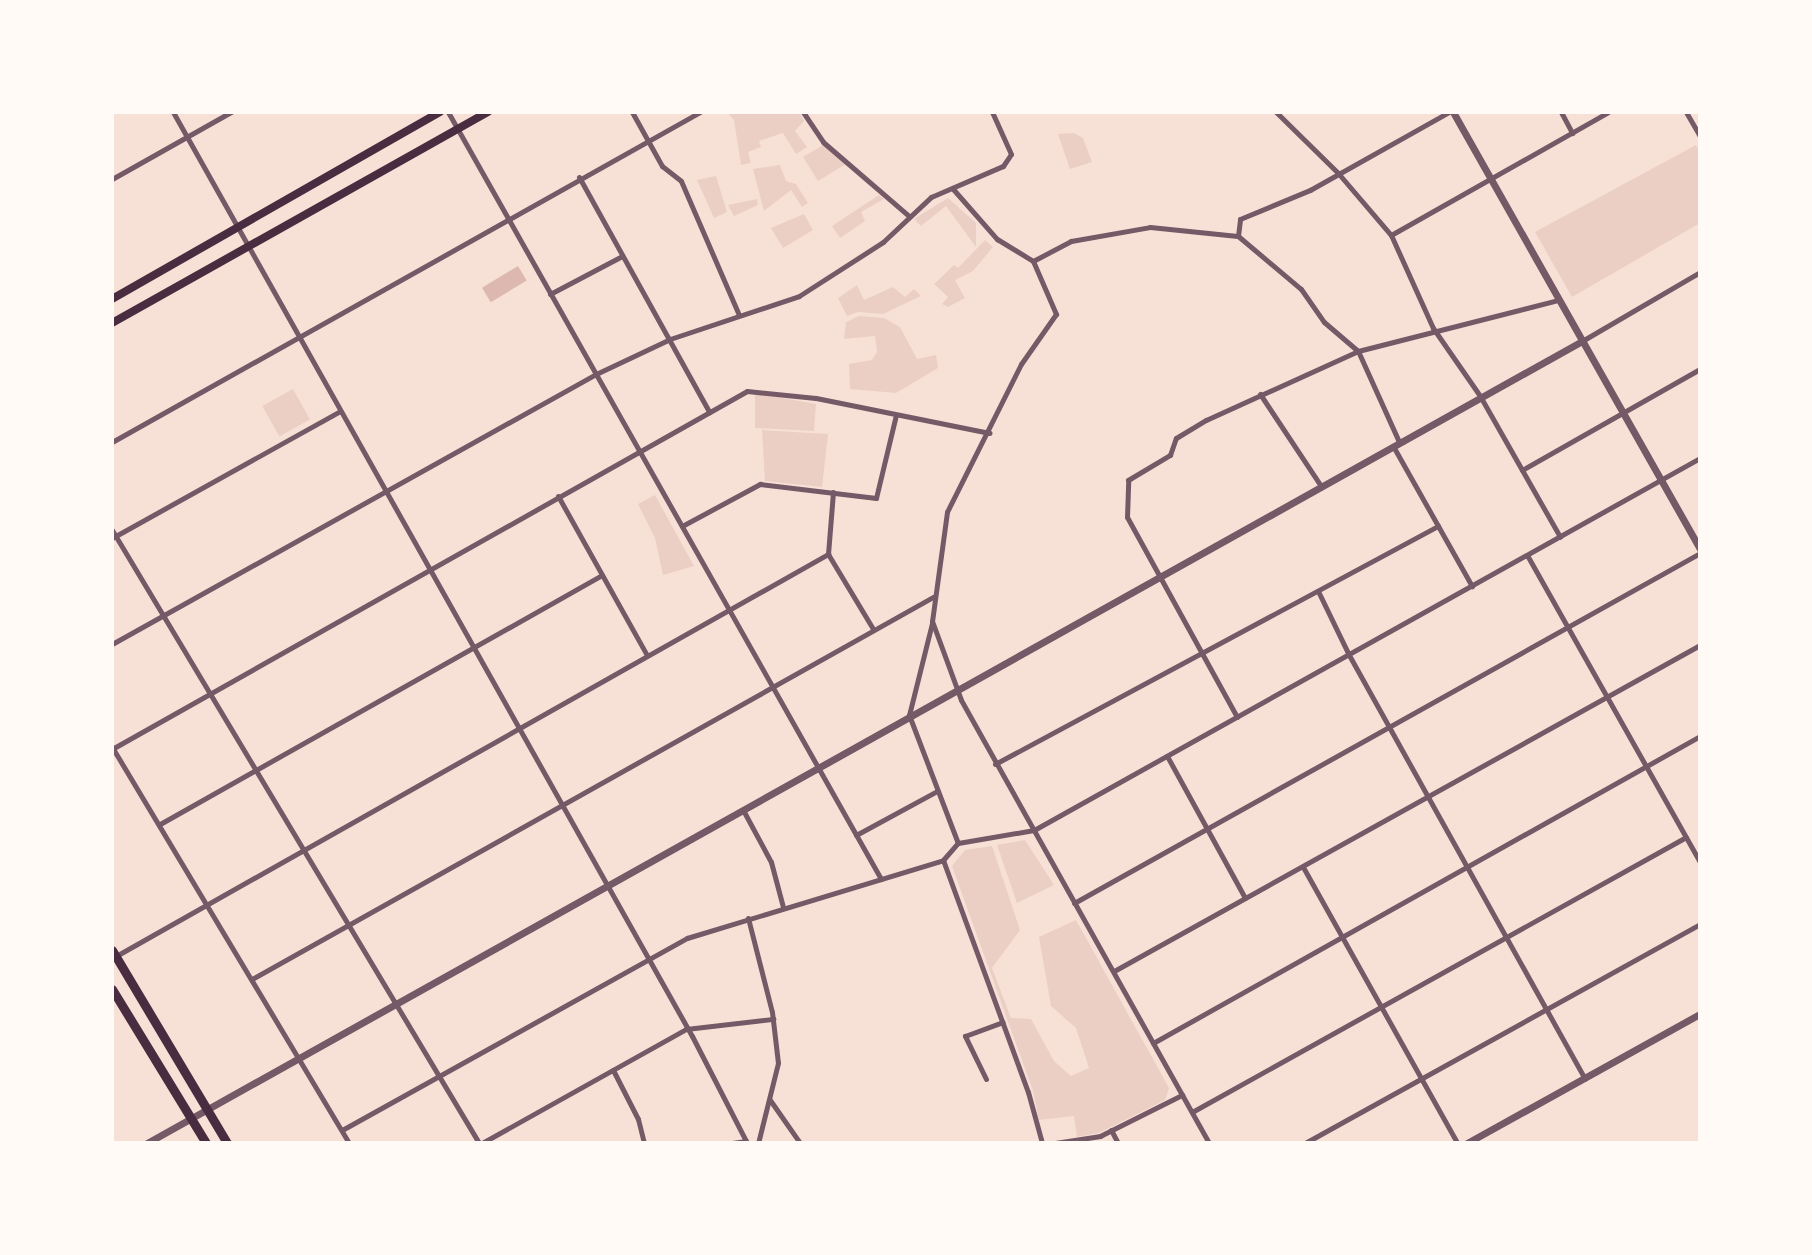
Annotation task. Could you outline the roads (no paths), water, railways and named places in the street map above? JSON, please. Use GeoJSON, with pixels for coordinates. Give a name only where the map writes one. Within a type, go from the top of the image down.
{"type":"FeatureCollection","features":[{"type":"Feature","properties":{"kind":"main road"},"geometry":{"type":"LineString","coordinates":[[112,299],[440,112]]}},
{"type":"Feature","properties":{"kind":"main road"},"geometry":{"type":"LineString","coordinates":[[112,323],[488,112]]}},
{"type":"Feature","properties":{"kind":"main road"},"geometry":{"type":"LineString","coordinates":[[114,953],[228,1143]]}},
{"type":"Feature","properties":{"kind":"main road"},"geometry":{"type":"LineString","coordinates":[[112,989],[206,1143]]}},
{"type":"Feature","properties":{"kind":"street"},"geometry":{"type":"LineString","coordinates":[[173,112],[608,886],[747,1142],[732,1143]]}},
{"type":"Feature","properties":{"kind":"street"},"geometry":{"type":"LineString","coordinates":[[112,179],[231,112]]}},
{"type":"Feature","properties":{"kind":"street"},"geometry":{"type":"LineString","coordinates":[[448,112],[881,879]]}},
{"type":"Feature","properties":{"kind":"street"},"geometry":{"type":"LineString","coordinates":[[632,112],[662,166],[681,181],[739,315]]}},
{"type":"Feature","properties":{"kind":"street"},"geometry":{"type":"LineString","coordinates":[[112,442],[579,177],[700,112]]}},
{"type":"Feature","properties":{"kind":"street"},"geometry":{"type":"LineString","coordinates":[[803,112],[823,142],[908,215]]}},
{"type":"Feature","properties":{"kind":"street"},"geometry":{"type":"LineString","coordinates":[[112,643],[596,373],[670,339],[799,296],[883,242],[908,215],[931,197],[1009,161],[1011,154],[992,112]]}},
{"type":"Feature","properties":{"kind":"street"},"geometry":{"type":"LineString","coordinates":[[1074,903],[1700,551],[1451,112],[1338,173],[1240,219],[1238,236]]}},
{"type":"Feature","properties":{"kind":"street"},"geometry":{"type":"LineString","coordinates":[[1561,112],[1572,133]]}},
{"type":"Feature","properties":{"kind":"street"},"geometry":{"type":"LineString","coordinates":[[1391,235],[1608,112]]}},
{"type":"Feature","properties":{"kind":"street"},"geometry":{"type":"LineString","coordinates":[[1686,112],[1700,136]]}},
{"type":"Feature","properties":{"kind":"street"},"geometry":{"type":"LineString","coordinates":[[1280,113],[1338,173],[1391,235],[1433,328],[1438,331],[1480,396],[1560,537]]}},
{"type":"Feature","properties":{"kind":"street"},"geometry":{"type":"LineString","coordinates":[[579,177],[709,412]]}},
{"type":"Feature","properties":{"kind":"street"},"geometry":{"type":"LineString","coordinates":[[953,189],[997,239],[1033,261],[1056,314],[1021,364],[944,520],[932,621],[909,715],[958,843]]}},
{"type":"Feature","properties":{"kind":"street"},"geometry":{"type":"LineString","coordinates":[[1033,261],[1071,241],[1150,227],[1238,236],[1301,289],[1324,323],[1358,351],[1396,444],[1472,586]]}},
{"type":"Feature","properties":{"kind":"street"},"geometry":{"type":"LineString","coordinates":[[550,295],[622,256]]}},
{"type":"Feature","properties":{"kind":"street"},"geometry":{"type":"LineString","coordinates":[[148,1143],[1582,341],[1700,272]]}},
{"type":"Feature","properties":{"kind":"street"},"geometry":{"type":"LineString","coordinates":[[1237,717],[1127,517],[1128,480],[1170,454],[1176,438],[1260,394],[1358,351],[1558,300]]}},
{"type":"Feature","properties":{"kind":"street"},"geometry":{"type":"LineString","coordinates":[[1522,470],[1700,369]]}},
{"type":"Feature","properties":{"kind":"street"},"geometry":{"type":"LineString","coordinates":[[349,1143],[112,748],[747,391],[989,433]]}},
{"type":"Feature","properties":{"kind":"street"},"geometry":{"type":"LineString","coordinates":[[1260,394],[1321,486]]}},
{"type":"Feature","properties":{"kind":"street"},"geometry":{"type":"LineString","coordinates":[[340,411],[113,535],[481,1143],[686,1029],[772,1018]]}},
{"type":"Feature","properties":{"kind":"street"},"geometry":{"type":"LineString","coordinates":[[681,526],[760,484],[876,498],[896,415]]}},
{"type":"Feature","properties":{"kind":"street"},"geometry":{"type":"LineString","coordinates":[[342,1130],[687,938],[943,860],[958,843],[1034,830],[1700,458]]}},
{"type":"Feature","properties":{"kind":"street"},"geometry":{"type":"LineString","coordinates":[[833,492],[828,554],[873,629]]}},
{"type":"Feature","properties":{"kind":"street"},"geometry":{"type":"LineString","coordinates":[[558,496],[647,655]]}},
{"type":"Feature","properties":{"kind":"street"},"geometry":{"type":"LineString","coordinates":[[995,764],[1201,649],[1318,591],[1438,526]]}},
{"type":"Feature","properties":{"kind":"street"},"geometry":{"type":"LineString","coordinates":[[114,953],[828,554]]}},
{"type":"Feature","properties":{"kind":"street"},"geometry":{"type":"LineString","coordinates":[[1527,555],[1700,862]]}},
{"type":"Feature","properties":{"kind":"street"},"geometry":{"type":"LineString","coordinates":[[160,824],[602,575]]}},
{"type":"Feature","properties":{"kind":"street"},"geometry":{"type":"LineString","coordinates":[[1318,591],[1349,655],[1508,936],[1585,1079]]}},
{"type":"Feature","properties":{"kind":"street"},"geometry":{"type":"LineString","coordinates":[[252,979],[933,597]]}},
{"type":"Feature","properties":{"kind":"street"},"geometry":{"type":"LineString","coordinates":[[932,621],[956,691],[1209,1143]]}},
{"type":"Feature","properties":{"kind":"street"},"geometry":{"type":"LineString","coordinates":[[1114,971],[1700,645]]}},
{"type":"Feature","properties":{"kind":"street"},"geometry":{"type":"LineString","coordinates":[[1153,1043],[1700,736]]}},
{"type":"Feature","properties":{"kind":"street"},"geometry":{"type":"LineString","coordinates":[[1167,756],[1205,830],[1245,898]]}},
{"type":"Feature","properties":{"kind":"street"},"geometry":{"type":"LineString","coordinates":[[856,835],[937,791]]}},
{"type":"Feature","properties":{"kind":"street"},"geometry":{"type":"LineString","coordinates":[[743,810],[771,862],[783,907]]}},
{"type":"Feature","properties":{"kind":"street"},"geometry":{"type":"LineString","coordinates":[[1192,1112],[1686,837]]}},
{"type":"Feature","properties":{"kind":"street"},"geometry":{"type":"LineString","coordinates":[[943,860],[1003,1023],[1042,1143]]}},
{"type":"Feature","properties":{"kind":"street"},"geometry":{"type":"LineString","coordinates":[[1303,867],[1345,937],[1457,1143]]}},
{"type":"Feature","properties":{"kind":"street"},"geometry":{"type":"LineString","coordinates":[[748,918],[772,1018],[778,1063],[758,1143]]}},
{"type":"Feature","properties":{"kind":"street"},"geometry":{"type":"LineString","coordinates":[[1305,1143],[1700,924]]}},
{"type":"Feature","properties":{"kind":"street"},"geometry":{"type":"LineString","coordinates":[[1467,1143],[1700,1014]]}},
{"type":"Feature","properties":{"kind":"street"},"geometry":{"type":"LineString","coordinates":[[986,1079],[965,1036],[1003,1023]]}},
{"type":"Feature","properties":{"kind":"street"},"geometry":{"type":"LineString","coordinates":[[613,1070],[639,1119],[644,1143]]}},
{"type":"Feature","properties":{"kind":"street"},"geometry":{"type":"LineString","coordinates":[[1055,1143],[1111,1130],[1182,1096]]}},
{"type":"Feature","properties":{"kind":"street"},"geometry":{"type":"LineString","coordinates":[[770,1099],[800,1143]]}},
{"type":"Feature","properties":{"kind":"street"},"geometry":{"type":"LineString","coordinates":[[1111,1130],[1118,1143]]}}]}
